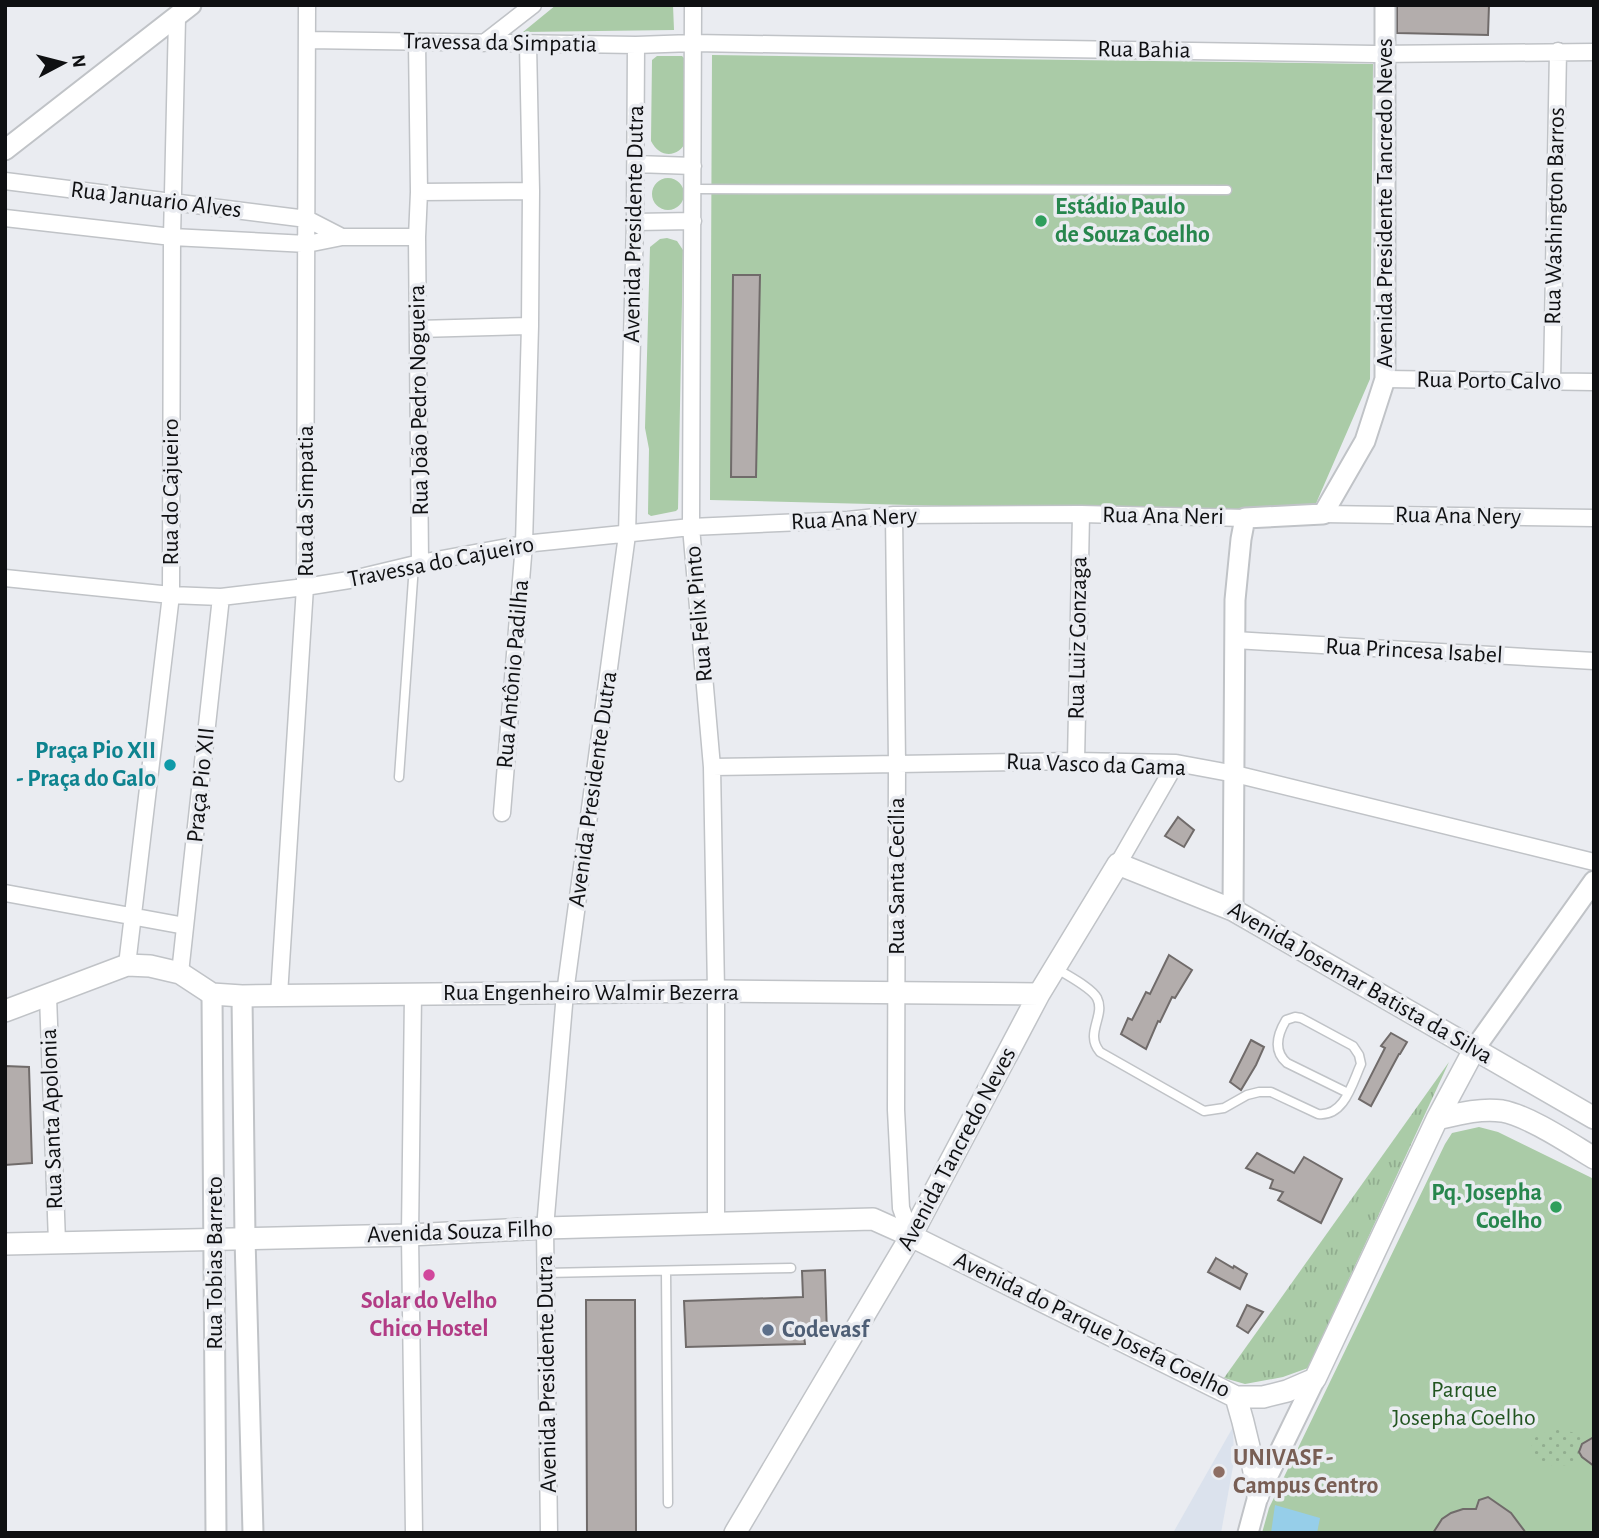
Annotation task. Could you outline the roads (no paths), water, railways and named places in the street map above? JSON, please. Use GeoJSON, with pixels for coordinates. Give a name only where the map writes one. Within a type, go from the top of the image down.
{"type":"FeatureCollection","features":[{"type":"Feature","properties":{"kind":"main road","name":"Avenida Josemar Batista da Silva"},"geometry":{"type":"LineString","coordinates":[[1118,864],[1233,910],[1594,1118]]}},
{"type":"Feature","properties":{"kind":"main road","name":"Avenida Tancredo Neves"},"geometry":{"type":"LineString","coordinates":[[735,1533],[911,1236],[1039,994],[1118,864]]}},
{"type":"Feature","properties":{"kind":"main road","name":"Rua Engenheiro Walmir Bezerra"},"geometry":{"type":"LineString","coordinates":[[127,964],[180,973],[212,994],[242,996],[716,992],[1039,994]]}},
{"type":"Feature","properties":{"kind":"main road"},"geometry":{"type":"LineString","coordinates":[[5,1011],[127,964]]}},
{"type":"Feature","properties":{"kind":"main road"},"geometry":{"type":"LineString","coordinates":[[1315,1379],[1437,1119],[1475,1048]]}},
{"type":"Feature","properties":{"kind":"main road"},"geometry":{"type":"LineString","coordinates":[[1437,1119],[1472,1111],[1502,1111],[1529,1121],[1594,1158]]}},
{"type":"Feature","properties":{"kind":"main road","name":"Avenida Souza Filho"},"geometry":{"type":"LineString","coordinates":[[5,1244],[410,1235],[716,1222],[873,1219],[911,1236]]}},
{"type":"Feature","properties":{"kind":"main road","name":"Avenida do Parque Josefa Coelho"},"geometry":{"type":"LineString","coordinates":[[911,1236],[1236,1396],[1263,1397],[1315,1379]]}},
{"type":"Feature","properties":{"kind":"main road"},"geometry":{"type":"LineString","coordinates":[[1236,1396],[1254,1462],[1258,1496]]}},
{"type":"Feature","properties":{"kind":"street","name":"Rua da Simpatia"},"geometry":{"type":"LineString","coordinates":[[279,995],[305,587],[307,5]]}},
{"type":"Feature","properties":{"kind":"street"},"geometry":{"type":"LineString","coordinates":[[484,43],[533,5]]}},
{"type":"Feature","properties":{"kind":"street","name":"Rua Felix Pinto"},"geometry":{"type":"LineString","coordinates":[[693,5],[691,527],[712,767],[716,1222]]}},
{"type":"Feature","properties":{"kind":"street","name":"Avenida Presidente Tancredo Neves"},"geometry":{"type":"LineString","coordinates":[[1323,514],[1365,441],[1385,379],[1385,5]]}},
{"type":"Feature","properties":{"kind":"street"},"geometry":{"type":"LineString","coordinates":[[5,150],[184,11]]}},
{"type":"Feature","properties":{"kind":"street","name":"Rua do Cajueiro"},"geometry":{"type":"LineString","coordinates":[[127,964],[171,595],[172,203],[184,11]]}},
{"type":"Feature","properties":{"kind":"street","name":"Travessa da Simpatia"},"geometry":{"type":"LineString","coordinates":[[306,40],[636,45],[694,43]]}},
{"type":"Feature","properties":{"kind":"street","name":"Rua João Pedro Nogueira"},"geometry":{"type":"LineString","coordinates":[[417,42],[417,564]]}},
{"type":"Feature","properties":{"kind":"street","name":"Rua Bahia"},"geometry":{"type":"LineString","coordinates":[[694,43],[1385,54],[1594,52]]}},
{"type":"Feature","properties":{"kind":"street","name":"Rua Antônio Padilha"},"geometry":{"type":"LineString","coordinates":[[502,813],[524,544],[530,326],[528,44]]}},
{"type":"Feature","properties":{"kind":"street","name":"Avenida Presidente Dutra"},"geometry":{"type":"LineString","coordinates":[[548,1533],[545,1228],[565,993],[627,535],[635,222],[636,45]]}},
{"type":"Feature","properties":{"kind":"street","name":"Rua Washington Barros"},"geometry":{"type":"LineString","coordinates":[[1552,381],[1558,51]]}},
{"type":"Feature","properties":{"kind":"street"},"geometry":{"type":"LineString","coordinates":[[636,164],[693,166]]}},
{"type":"Feature","properties":{"kind":"street","name":"Rua Januario Alves"},"geometry":{"type":"LineString","coordinates":[[5,181],[307,219]]}},
{"type":"Feature","properties":{"kind":"street"},"geometry":{"type":"LineString","coordinates":[[419,192],[531,191]]}},
{"type":"Feature","properties":{"kind":"street","name":"Rua Januario Alves"},"geometry":{"type":"LineString","coordinates":[[5,218],[172,237],[307,244]]}},
{"type":"Feature","properties":{"kind":"street"},"geometry":{"type":"LineString","coordinates":[[307,219],[342,237]]}},
{"type":"Feature","properties":{"kind":"street"},"geometry":{"type":"LineString","coordinates":[[635,222],[693,221]]}},
{"type":"Feature","properties":{"kind":"street"},"geometry":{"type":"LineString","coordinates":[[307,244],[342,237],[417,237]]}},
{"type":"Feature","properties":{"kind":"street"},"geometry":{"type":"LineString","coordinates":[[418,329],[530,326]]}},
{"type":"Feature","properties":{"kind":"street","name":"Rua Porto Calvo"},"geometry":{"type":"LineString","coordinates":[[1385,379],[1594,382]]}},
{"type":"Feature","properties":{"kind":"street","name":"Rua Ana Nery"},"geometry":{"type":"LineString","coordinates":[[627,535],[691,527],[848,520],[894,515],[1081,514]]}},
{"type":"Feature","properties":{"kind":"street","name":"Rua Ana Neri"},"geometry":{"type":"LineString","coordinates":[[1081,514],[1245,518]]}},
{"type":"Feature","properties":{"kind":"street","name":"Rua Luiz Gonzaga"},"geometry":{"type":"LineString","coordinates":[[1076,761],[1081,514]]}},
{"type":"Feature","properties":{"kind":"street"},"geometry":{"type":"LineString","coordinates":[[1233,910],[1235,600],[1245,518],[1323,514]]}},
{"type":"Feature","properties":{"kind":"street","name":"Rua Ana Nery"},"geometry":{"type":"LineString","coordinates":[[1323,514],[1594,518]]}},
{"type":"Feature","properties":{"kind":"street","name":"Rua Santa Cecília"},"geometry":{"type":"LineString","coordinates":[[894,515],[897,763],[896,1110],[901,1208],[911,1236]]}},
{"type":"Feature","properties":{"kind":"street","name":"Travessa do Cajueiro"},"geometry":{"type":"LineString","coordinates":[[5,578],[171,595],[221,597],[349,580],[524,544],[627,535]]}},
{"type":"Feature","properties":{"kind":"street","name":"Praça Pio XII"},"geometry":{"type":"LineString","coordinates":[[180,973],[221,597]]}},
{"type":"Feature","properties":{"kind":"street","name":"Rua Princesa Isabel"},"geometry":{"type":"LineString","coordinates":[[1235,640],[1594,662]]}},
{"type":"Feature","properties":{"kind":"street","name":"Rua Vasco da Gama"},"geometry":{"type":"LineString","coordinates":[[712,767],[1076,761],[1176,763],[1235,774],[1594,862]]}},
{"type":"Feature","properties":{"kind":"street","name":"Avenida Tancredo Neves"},"geometry":{"type":"LineString","coordinates":[[1118,864],[1176,763]]}},
{"type":"Feature","properties":{"kind":"street"},"geometry":{"type":"LineString","coordinates":[[1475,1048],[1594,881]]}},
{"type":"Feature","properties":{"kind":"street"},"geometry":{"type":"LineString","coordinates":[[5,893],[185,926]]}},
{"type":"Feature","properties":{"kind":"street","name":"Rua Tobias Barreto"},"geometry":{"type":"LineString","coordinates":[[212,994],[216,1533]]}},
{"type":"Feature","properties":{"kind":"street"},"geometry":{"type":"LineString","coordinates":[[413,994],[410,1235],[414,1533]]}},
{"type":"Feature","properties":{"kind":"street","name":"Rua Santa Apolonia"},"geometry":{"type":"LineString","coordinates":[[48,996],[57,1242]]}},
{"type":"Feature","properties":{"kind":"street","name":"Rua Tobias Barreto"},"geometry":{"type":"LineString","coordinates":[[242,996],[244,1238],[253,1533]]}},
{"type":"Feature","properties":{"kind":"street"},"geometry":{"type":"LineString","coordinates":[[1248,1533],[1258,1496],[1315,1379]]}},
{"type":"Feature","properties":{"kind":"lane"},"geometry":{"type":"LineString","coordinates":[[693,189],[1227,190]]}},
{"type":"Feature","properties":{"kind":"lane"},"geometry":{"type":"LineString","coordinates":[[399,777],[417,564]]}},
{"type":"Feature","properties":{"kind":"lane"},"geometry":{"type":"LineString","coordinates":[[1055,968],[1096,995],[1099,1004],[1093,1040],[1100,1052],[1204,1111],[1224,1108],[1247,1095],[1259,1092],[1271,1093],[1318,1114],[1334,1112],[1343,1102],[1348,1093],[1361,1064],[1359,1055],[1353,1046],[1295,1017],[1286,1020],[1278,1038],[1277,1049],[1280,1057],[1348,1093]]}},
{"type":"Feature","properties":{"kind":"lane"},"geometry":{"type":"LineString","coordinates":[[545,1273],[791,1268]]}},
{"type":"Feature","properties":{"kind":"lane"},"geometry":{"type":"LineString","coordinates":[[666,1271],[668,1503]]}},
{"type":"Feature","properties":{"kind":"water"},"geometry":{"type":"Polygon","coordinates":[[[1275,1505],[1320,1518],[1317,1533],[1271,1533],[1275,1505]]]}},
{"type":"Feature","properties":{"kind":"place","name":"Estádio Paulo de Souza Coelho"},"geometry":{"type":"Point","coordinates":[1041,221]}},
{"type":"Feature","properties":{"kind":"place","name":"Praça Pio XII - Praça do Galo"},"geometry":{"type":"Point","coordinates":[170,765]}},
{"type":"Feature","properties":{"kind":"place","name":"Pq. Josepha Coelho"},"geometry":{"type":"Point","coordinates":[1556,1207]}},
{"type":"Feature","properties":{"kind":"place","name":"Solar do Velho Chico Hostel"},"geometry":{"type":"Point","coordinates":[429,1275]}},
{"type":"Feature","properties":{"kind":"place","name":"Codevasf"},"geometry":{"type":"Point","coordinates":[768,1330]}},
{"type":"Feature","properties":{"kind":"place","name":"UNIVASF - Campus Centro"},"geometry":{"type":"Point","coordinates":[1219,1472]}},
{"type":"Feature","properties":{"kind":"park label","name":"Parque Josepha Coelho"},"geometry":{"type":"Point","coordinates":[1464,1404]}}]}
